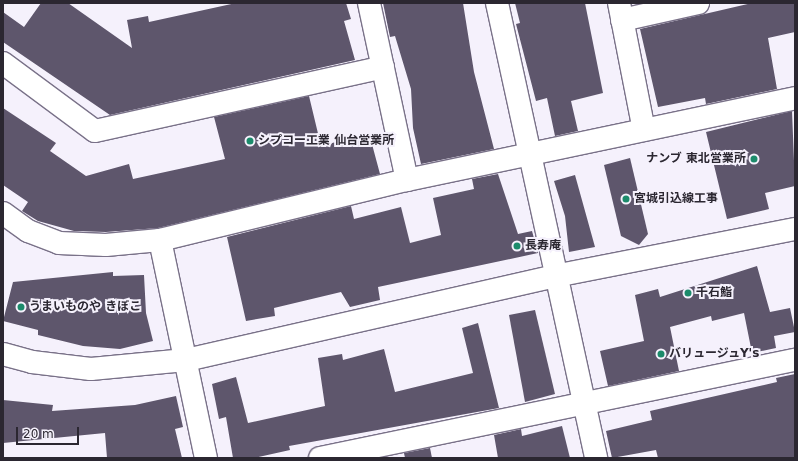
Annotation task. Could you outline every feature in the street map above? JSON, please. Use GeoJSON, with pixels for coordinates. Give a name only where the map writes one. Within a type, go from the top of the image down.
{"type":"FeatureCollection","features":[{"type":"Feature","properties":{"kind":"street"},"geometry":{"type":"LineString","coordinates":[[369,3],[406,180]]}},
{"type":"Feature","properties":{"kind":"street"},"geometry":{"type":"LineString","coordinates":[[497,3],[532,154],[555,276],[596,458]]}},
{"type":"Feature","properties":{"kind":"street"},"geometry":{"type":"LineString","coordinates":[[644,130],[620,11],[698,3]]}},
{"type":"Feature","properties":{"kind":"street"},"geometry":{"type":"LineString","coordinates":[[3,63],[95,131],[383,67]]}},
{"type":"Feature","properties":{"kind":"street"},"geometry":{"type":"LineString","coordinates":[[3,213],[28,231],[59,243],[106,246],[160,240],[406,180],[795,98]]}},
{"type":"Feature","properties":{"kind":"street"},"geometry":{"type":"LineString","coordinates":[[3,354],[32,362],[91,369],[186,360],[555,276],[795,230]]}},
{"type":"Feature","properties":{"kind":"street"},"geometry":{"type":"LineString","coordinates":[[160,240],[206,458]]}},
{"type":"Feature","properties":{"kind":"street"},"geometry":{"type":"LineString","coordinates":[[320,458],[795,360]]}},
{"type":"Feature","properties":{"kind":"building"},"geometry":{"type":"Polygon","coordinates":[[[41,3],[68,3],[132,48],[127,20],[148,16],[149,22],[236,3],[346,3],[351,19],[344,21],[355,60],[110,115],[3,42],[3,12],[24,27],[41,3]]]}},
{"type":"Feature","properties":{"kind":"building"},"geometry":{"type":"Polygon","coordinates":[[[383,3],[463,3],[474,72],[494,149],[421,164],[413,128],[411,89],[395,36],[390,37],[383,3]]]}},
{"type":"Feature","properties":{"kind":"building"},"geometry":{"type":"Polygon","coordinates":[[[515,3],[585,3],[603,93],[571,101],[578,131],[555,136],[547,98],[536,101],[516,24],[520,23],[515,3]]]}},
{"type":"Feature","properties":{"kind":"building"},"geometry":{"type":"Polygon","coordinates":[[[752,3],[795,3],[795,32],[768,38],[777,89],[706,104],[705,98],[658,107],[640,29],[752,3]]]}},
{"type":"Feature","properties":{"kind":"building"},"geometry":{"type":"Polygon","coordinates":[[[309,96],[321,146],[369,133],[380,174],[158,228],[106,232],[74,231],[38,221],[22,211],[28,202],[3,185],[3,108],[56,143],[50,151],[86,176],[129,164],[133,179],[225,159],[214,117],[309,96]]]}},
{"type":"Feature","properties":{"kind":"building","name":"ナンブ 東北営業所"},"geometry":{"type":"Polygon","coordinates":[[[792,111],[795,186],[765,193],[769,209],[727,219],[706,132],[792,111]]]}},
{"type":"Feature","properties":{"kind":"building","name":"宮城引込線工事"},"geometry":{"type":"Polygon","coordinates":[[[630,158],[648,234],[639,245],[621,236],[604,165],[630,158]]]}},
{"type":"Feature","properties":{"kind":"building"},"geometry":{"type":"Polygon","coordinates":[[[498,174],[518,234],[532,231],[538,253],[378,287],[380,300],[350,307],[341,292],[274,308],[275,316],[246,321],[227,237],[351,206],[354,219],[401,207],[410,243],[441,235],[433,198],[474,189],[472,179],[498,174]]]}},
{"type":"Feature","properties":{"kind":"building"},"geometry":{"type":"Polygon","coordinates":[[[575,175],[595,247],[569,252],[565,216],[554,181],[575,175]]]}},
{"type":"Feature","properties":{"kind":"building"},"geometry":{"type":"Polygon","coordinates":[[[757,266],[770,312],[790,308],[795,332],[774,336],[776,348],[752,353],[744,313],[712,321],[711,316],[670,327],[679,371],[608,386],[600,351],[644,341],[635,295],[658,289],[660,297],[757,266]]]}},
{"type":"Feature","properties":{"kind":"building"},"geometry":{"type":"Polygon","coordinates":[[[113,272],[113,276],[144,275],[146,313],[153,341],[120,349],[83,346],[38,335],[38,330],[3,321],[13,282],[113,272]]]}},
{"type":"Feature","properties":{"kind":"building"},"geometry":{"type":"Polygon","coordinates":[[[535,310],[555,394],[525,402],[509,315],[535,310]]]}},
{"type":"Feature","properties":{"kind":"building"},"geometry":{"type":"Polygon","coordinates":[[[478,323],[499,408],[289,446],[290,450],[254,458],[233,458],[226,417],[219,419],[212,384],[236,377],[248,423],[325,406],[318,358],[342,354],[343,360],[384,349],[395,392],[473,373],[462,328],[478,323]]]}},
{"type":"Feature","properties":{"kind":"building"},"geometry":{"type":"Polygon","coordinates":[[[795,374],[795,458],[658,458],[656,450],[612,458],[606,431],[652,420],[650,411],[777,382],[776,378],[795,374]]]}},
{"type":"Feature","properties":{"kind":"building"},"geometry":{"type":"Polygon","coordinates":[[[176,396],[183,427],[175,429],[182,458],[107,458],[105,433],[3,443],[3,400],[53,405],[52,411],[135,405],[176,396]]]}},
{"type":"Feature","properties":{"kind":"building"},"geometry":{"type":"Polygon","coordinates":[[[562,426],[570,458],[498,458],[494,435],[521,429],[522,436],[562,426]]]}},
{"type":"Feature","properties":{"kind":"building"},"geometry":{"type":"Polygon","coordinates":[[[430,448],[432,458],[405,458],[404,453],[430,448]]]}},
{"type":"Feature","properties":{"kind":"place","name":"シプコー工業 仙台営業所"},"geometry":{"type":"Point","coordinates":[250,141]}},
{"type":"Feature","properties":{"kind":"place","name":"ナンブ 東北営業所"},"geometry":{"type":"Point","coordinates":[754,159]}},
{"type":"Feature","properties":{"kind":"place","name":"宮城引込線工事"},"geometry":{"type":"Point","coordinates":[626,199]}},
{"type":"Feature","properties":{"kind":"place","name":"長寿庵"},"geometry":{"type":"Point","coordinates":[517,246]}},
{"type":"Feature","properties":{"kind":"place","name":"千石鮨"},"geometry":{"type":"Point","coordinates":[688,293]}},
{"type":"Feature","properties":{"kind":"place","name":"うまいものや きぼこ"},"geometry":{"type":"Point","coordinates":[21,307]}},
{"type":"Feature","properties":{"kind":"place","name":"バリュージュY's"},"geometry":{"type":"Point","coordinates":[661,354]}}]}
